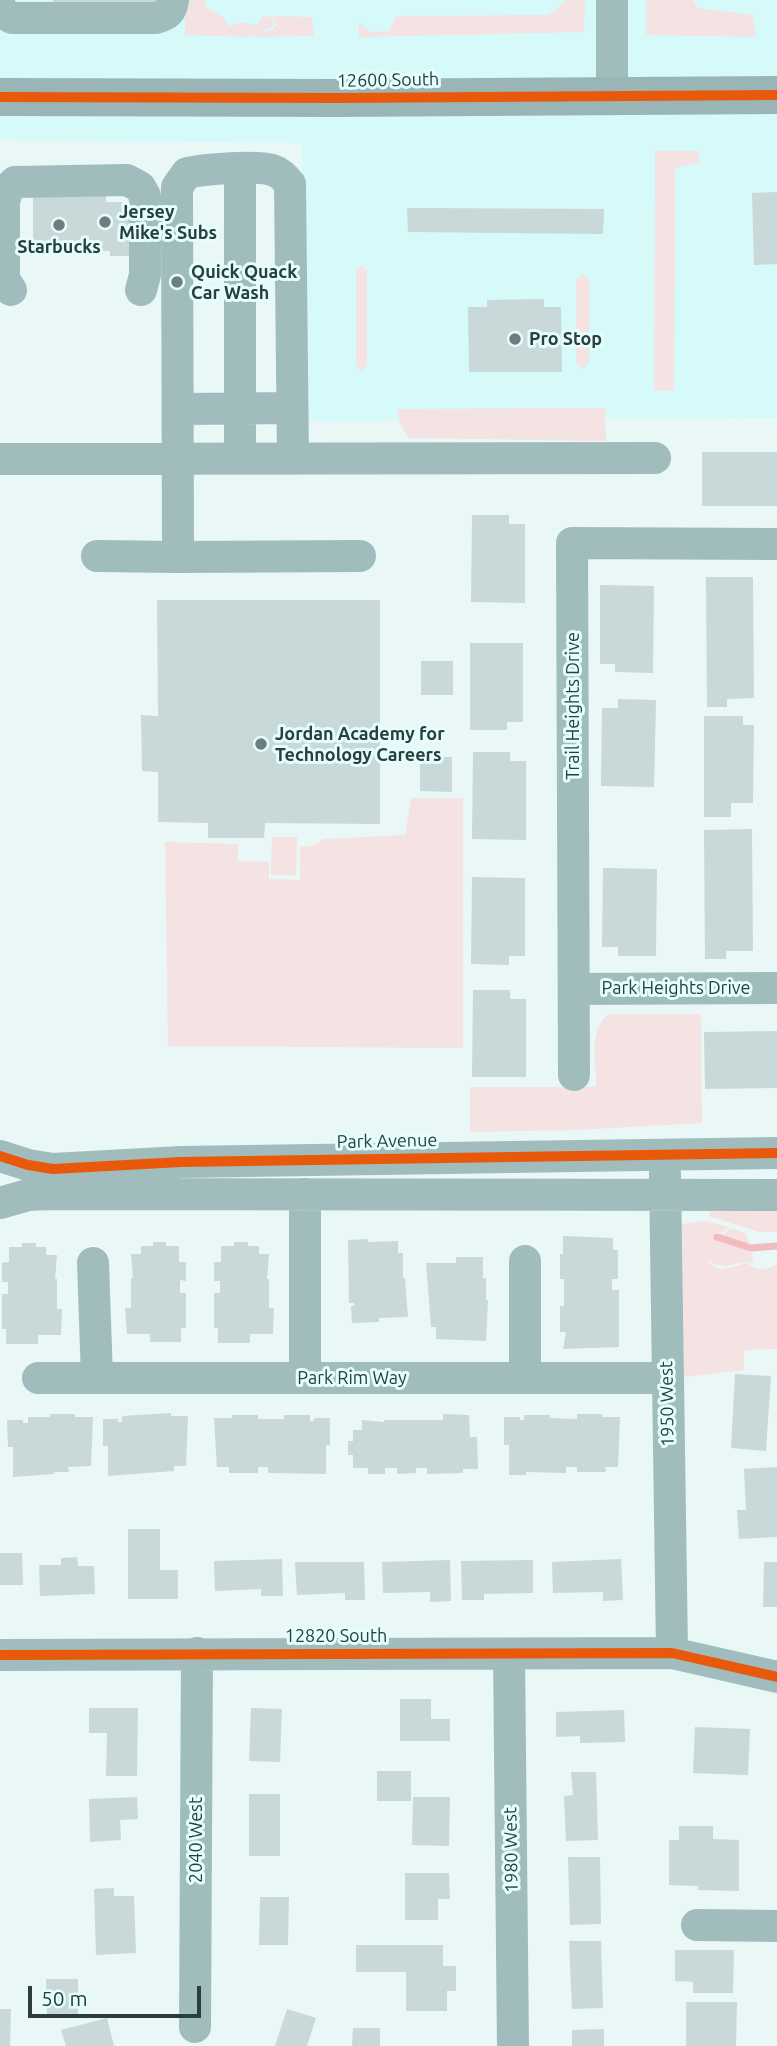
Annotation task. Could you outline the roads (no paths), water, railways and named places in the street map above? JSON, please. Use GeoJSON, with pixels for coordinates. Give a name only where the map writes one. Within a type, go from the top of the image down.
{"type":"FeatureCollection","features":[{"type":"Feature","properties":{"kind":"main road","name":"12600 South"},"geometry":{"type":"LineString","coordinates":[[0,97],[777,95]]}},
{"type":"Feature","properties":{"kind":"street"},"geometry":{"type":"LineString","coordinates":[[0,6],[3,13],[12,18],[156,18],[167,15],[173,0]]}},
{"type":"Feature","properties":{"kind":"street"},"geometry":{"type":"LineString","coordinates":[[612,0],[612,95]]}},
{"type":"Feature","properties":{"kind":"street"},"geometry":{"type":"LineString","coordinates":[[240,169],[240,459]]}},
{"type":"Feature","properties":{"kind":"street"},"geometry":{"type":"LineString","coordinates":[[178,557],[177,187],[187,173],[203,170],[269,169],[283,175],[290,184],[293,459]]}},
{"type":"Feature","properties":{"kind":"street"},"geometry":{"type":"LineString","coordinates":[[11,290],[4,280],[4,201],[8,189],[15,182],[127,180],[140,187],[145,196],[145,275],[141,290]]}},
{"type":"Feature","properties":{"kind":"street"},"geometry":{"type":"LineString","coordinates":[[178,409],[292,408]]}},
{"type":"Feature","properties":{"kind":"street"},"geometry":{"type":"LineString","coordinates":[[0,459],[655,458]]}},
{"type":"Feature","properties":{"kind":"street","name":"Trail Heights Drive"},"geometry":{"type":"LineString","coordinates":[[574,1075],[572,543],[777,544]]}},
{"type":"Feature","properties":{"kind":"street"},"geometry":{"type":"LineString","coordinates":[[97,556],[360,556]]}},
{"type":"Feature","properties":{"kind":"street","name":"Park Heights Drive"},"geometry":{"type":"LineString","coordinates":[[575,989],[777,988]]}},
{"type":"Feature","properties":{"kind":"street","name":"Park Avenue"},"geometry":{"type":"LineString","coordinates":[[0,1156],[28,1165],[53,1168],[194,1162],[777,1153]]}},
{"type":"Feature","properties":{"kind":"street","name":"1950 West"},"geometry":{"type":"LineString","coordinates":[[665,1155],[672,1653]]}},
{"type":"Feature","properties":{"kind":"street"},"geometry":{"type":"LineString","coordinates":[[0,1168],[0,1190]]}},
{"type":"Feature","properties":{"kind":"street"},"geometry":{"type":"LineString","coordinates":[[0,1203],[28,1195],[51,1194],[777,1195]]}},
{"type":"Feature","properties":{"kind":"street"},"geometry":{"type":"LineString","coordinates":[[305,1194],[305,1378]]}},
{"type":"Feature","properties":{"kind":"street"},"geometry":{"type":"LineString","coordinates":[[525,1261],[525,1378]]}},
{"type":"Feature","properties":{"kind":"street"},"geometry":{"type":"LineString","coordinates":[[93,1263],[97,1378]]}},
{"type":"Feature","properties":{"kind":"street","name":"Park Rim Way"},"geometry":{"type":"LineString","coordinates":[[38,1378],[667,1378]]}},
{"type":"Feature","properties":{"kind":"street","name":"2040 West"},"geometry":{"type":"LineString","coordinates":[[195,2026],[197,1653]]}},
{"type":"Feature","properties":{"kind":"street","name":"12820 South"},"geometry":{"type":"LineString","coordinates":[[0,1655],[672,1653],[777,1677]]}},
{"type":"Feature","properties":{"kind":"street","name":"1980 West"},"geometry":{"type":"LineString","coordinates":[[509,1654],[513,2046]]}},
{"type":"Feature","properties":{"kind":"street"},"geometry":{"type":"LineString","coordinates":[[696,1925],[777,1926]]}},
{"type":"Feature","properties":{"kind":"waterway"},"geometry":{"type":"LineString","coordinates":[[717,1237],[751,1248],[777,1246]]}},
{"type":"Feature","properties":{"kind":"place","name":"Jersey Mike's Subs"},"geometry":{"type":"Point","coordinates":[105,222]}},
{"type":"Feature","properties":{"kind":"place","name":"Starbucks"},"geometry":{"type":"Point","coordinates":[59,225]}},
{"type":"Feature","properties":{"kind":"place","name":"Quick Quack Car Wash"},"geometry":{"type":"Point","coordinates":[177,282]}},
{"type":"Feature","properties":{"kind":"place","name":"Pro Stop"},"geometry":{"type":"Point","coordinates":[515,339]}},
{"type":"Feature","properties":{"kind":"place","name":"Jordan Academy for Technology Careers"},"geometry":{"type":"Point","coordinates":[261,744]}}]}
